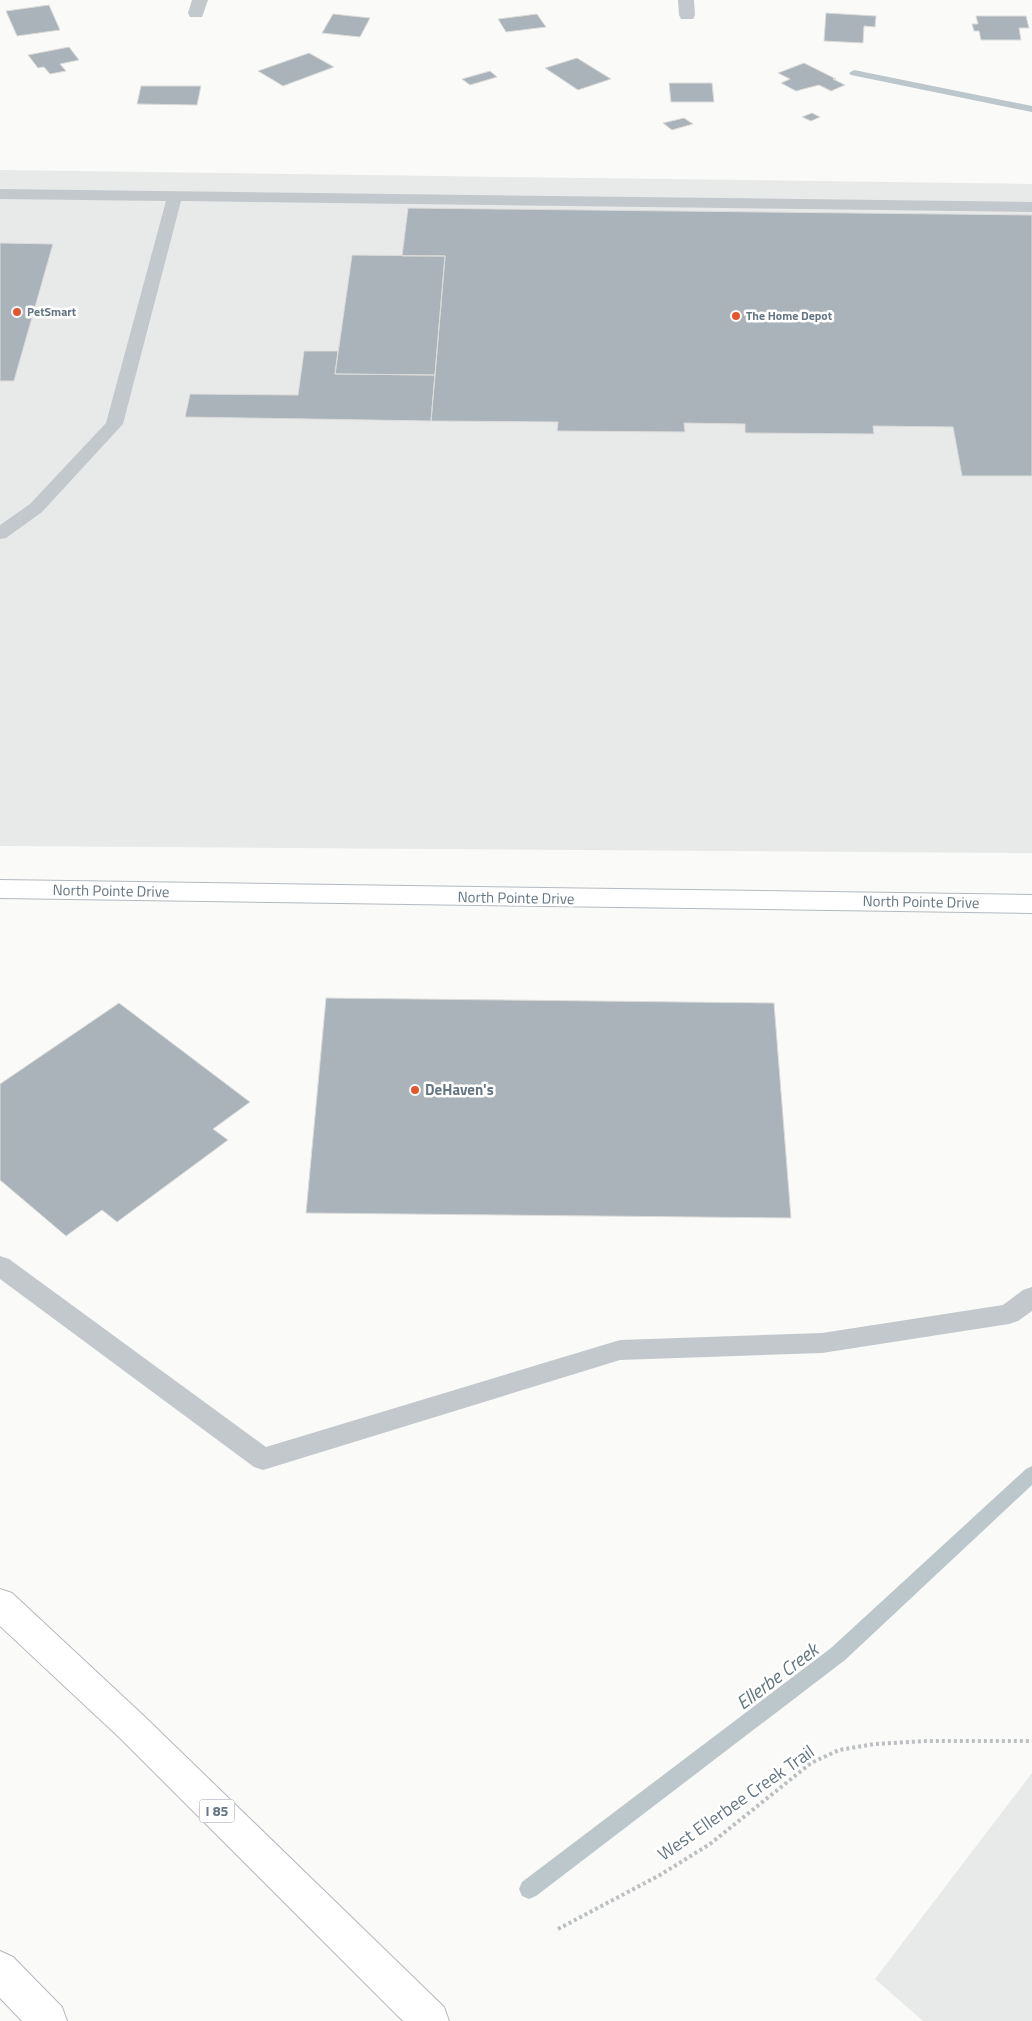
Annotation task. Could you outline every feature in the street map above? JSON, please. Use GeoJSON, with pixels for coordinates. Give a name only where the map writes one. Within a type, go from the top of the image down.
{"type":"FeatureCollection","features":[{"type":"Feature","properties":{"kind":"main road","name":"North Pointe Drive"},"geometry":{"type":"LineString","coordinates":[[0,889],[1032,904]]}},
{"type":"Feature","properties":{"kind":"main road","name":"I 85"},"geometry":{"type":"LineString","coordinates":[[0,1604],[133,1728],[430,2021]]}},
{"type":"Feature","properties":{"kind":"main road"},"geometry":{"type":"LineString","coordinates":[[0,1970],[48,2021]]}},
{"type":"Feature","properties":{"kind":"lane"},"geometry":{"type":"LineString","coordinates":[[0,194],[1032,207]]}},
{"type":"Feature","properties":{"kind":"lane"},"geometry":{"type":"LineString","coordinates":[[0,534],[36,508],[114,424],[175,196]]}},
{"type":"Feature","properties":{"kind":"lane"},"geometry":{"type":"LineString","coordinates":[[0,1266],[263,1459],[620,1350],[822,1343],[1009,1314],[1032,1297]]}},
{"type":"Feature","properties":{"kind":"path","name":"West Ellerbee Creek Trail"},"geometry":{"type":"LineString","coordinates":[[558,1929],[660,1875],[710,1844],[811,1763],[839,1750],[875,1744],[1032,1741]]}},
{"type":"Feature","properties":{"kind":"shaded area"},"geometry":{"type":"Polygon","coordinates":[[[0,170],[1032,184],[1032,853],[0,846],[0,170]]]}},
{"type":"Feature","properties":{"kind":"shaded area"},"geometry":{"type":"Polygon","coordinates":[[[1032,1773],[1032,2021],[923,2021],[875,1979],[1032,1773]]]}},
{"type":"Feature","properties":{"kind":"building"},"geometry":{"type":"Polygon","coordinates":[[[49,5],[60,30],[17,36],[6,11],[49,5]]]}},
{"type":"Feature","properties":{"kind":"building"},"geometry":{"type":"Polygon","coordinates":[[[826,13],[876,16],[875,27],[864,26],[863,43],[824,41],[826,13]]]}},
{"type":"Feature","properties":{"kind":"building"},"geometry":{"type":"Polygon","coordinates":[[[333,14],[370,18],[360,37],[322,33],[333,14]]]}},
{"type":"Feature","properties":{"kind":"building"},"geometry":{"type":"Polygon","coordinates":[[[537,14],[546,27],[506,32],[498,19],[537,14]]]}},
{"type":"Feature","properties":{"kind":"building"},"geometry":{"type":"Polygon","coordinates":[[[976,16],[1026,16],[1029,28],[1019,28],[1021,40],[981,40],[979,31],[974,31],[972,24],[978,24],[976,16]]]}},
{"type":"Feature","properties":{"kind":"building"},"geometry":{"type":"Polygon","coordinates":[[[69,47],[79,60],[60,64],[66,71],[50,74],[44,67],[38,68],[28,55],[69,47]]]}},
{"type":"Feature","properties":{"kind":"building"},"geometry":{"type":"Polygon","coordinates":[[[309,53],[334,67],[283,86],[258,71],[309,53]]]}},
{"type":"Feature","properties":{"kind":"building"},"geometry":{"type":"Polygon","coordinates":[[[577,58],[611,79],[578,90],[545,68],[577,58]]]}},
{"type":"Feature","properties":{"kind":"building"},"geometry":{"type":"Polygon","coordinates":[[[804,63],[845,85],[831,91],[819,85],[796,91],[781,83],[790,79],[778,73],[804,63]]]}},
{"type":"Feature","properties":{"kind":"building"},"geometry":{"type":"Polygon","coordinates":[[[490,71],[497,77],[470,85],[462,79],[490,71]]]}},
{"type":"Feature","properties":{"kind":"building"},"geometry":{"type":"Polygon","coordinates":[[[669,83],[712,83],[714,102],[671,102],[669,83]]]}},
{"type":"Feature","properties":{"kind":"building"},"geometry":{"type":"Polygon","coordinates":[[[141,86],[201,86],[197,105],[137,104],[141,86]]]}},
{"type":"Feature","properties":{"kind":"building"},"geometry":{"type":"Polygon","coordinates":[[[812,113],[820,117],[811,121],[802,117],[812,113]]]}},
{"type":"Feature","properties":{"kind":"building"},"geometry":{"type":"Polygon","coordinates":[[[684,118],[693,124],[672,130],[663,123],[684,118]]]}},
{"type":"Feature","properties":{"kind":"building","name":"The Home Depot"},"geometry":{"type":"Polygon","coordinates":[[[408,208],[1032,215],[1032,476],[962,476],[953,427],[873,426],[874,434],[745,433],[745,424],[684,423],[685,432],[557,431],[558,422],[431,421],[445,256],[402,256],[408,208]]]}},
{"type":"Feature","properties":{"kind":"building","name":"PetSmart"},"geometry":{"type":"Polygon","coordinates":[[[0,243],[53,244],[14,381],[0,381],[0,243]]]}},
{"type":"Feature","properties":{"kind":"building"},"geometry":{"type":"Polygon","coordinates":[[[352,255],[445,256],[435,375],[335,374],[352,255]]]}},
{"type":"Feature","properties":{"kind":"building"},"geometry":{"type":"Polygon","coordinates":[[[304,351],[338,351],[335,374],[435,375],[431,421],[185,417],[190,394],[298,395],[304,351]]]}},
{"type":"Feature","properties":{"kind":"building"},"geometry":{"type":"Polygon","coordinates":[[[326,998],[774,1003],[791,1218],[306,1213],[326,998]]]}},
{"type":"Feature","properties":{"kind":"building"},"geometry":{"type":"Polygon","coordinates":[[[119,1003],[250,1102],[213,1129],[228,1140],[117,1222],[102,1210],[66,1236],[0,1180],[0,1084],[119,1003]]]}},
{"type":"Feature","properties":{"kind":"waterway"},"geometry":{"type":"LineString","coordinates":[[854,73],[1032,109]]}},
{"type":"Feature","properties":{"kind":"waterway","name":"Ellerbe Creek"},"geometry":{"type":"LineString","coordinates":[[529,1889],[838,1654],[1032,1474]]}},
{"type":"Feature","properties":{"kind":"place","name":"PetSmart"},"geometry":{"type":"Point","coordinates":[17,312]}},
{"type":"Feature","properties":{"kind":"place","name":"The Home Depot"},"geometry":{"type":"Point","coordinates":[736,316]}},
{"type":"Feature","properties":{"kind":"place","name":"DeHaven's"},"geometry":{"type":"Point","coordinates":[415,1090]}}]}
